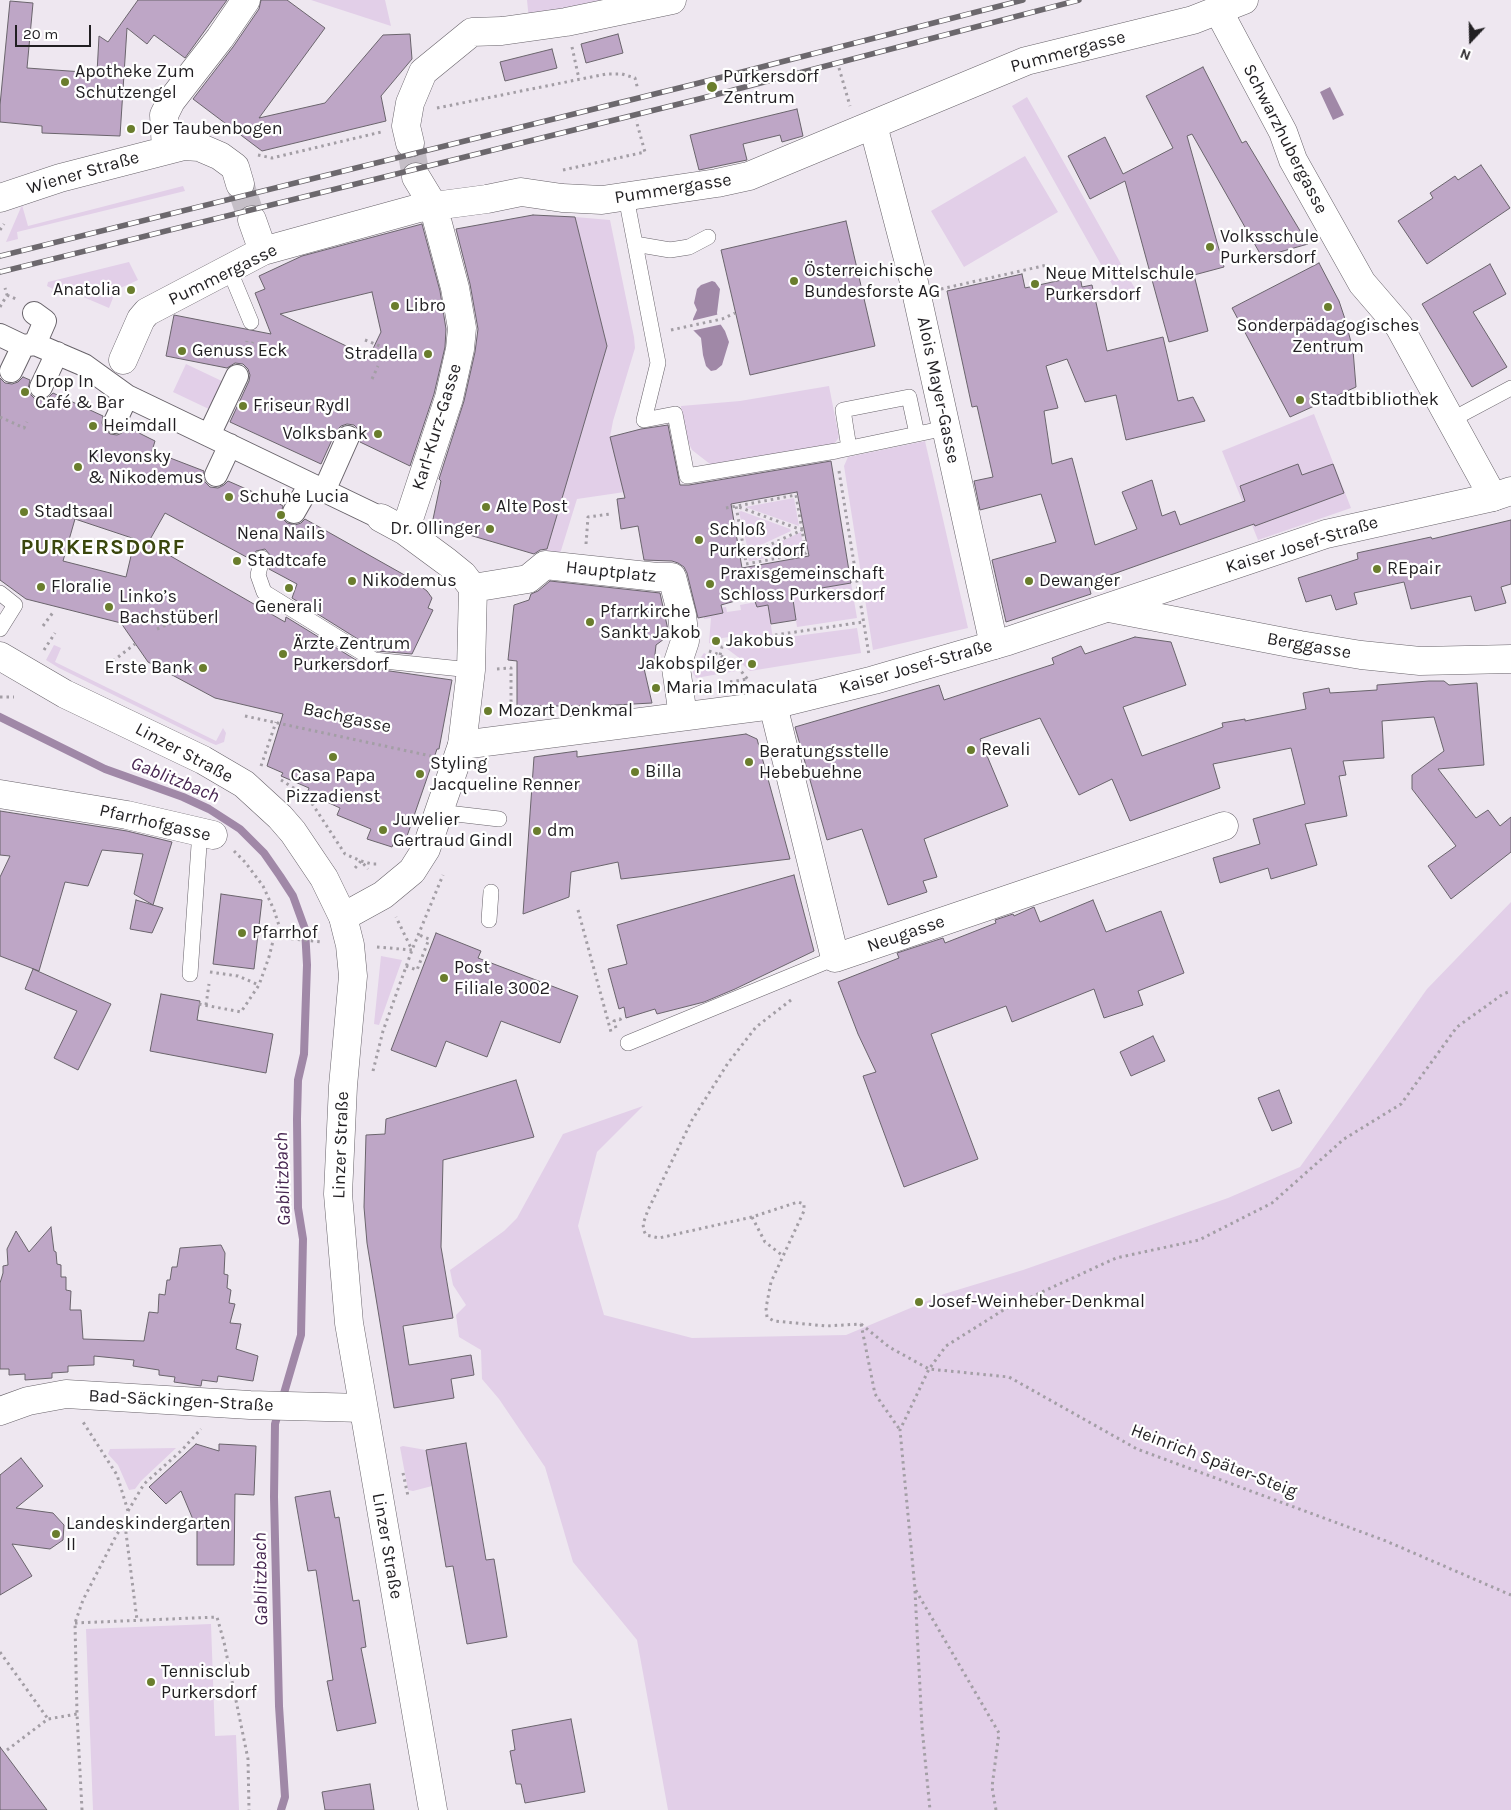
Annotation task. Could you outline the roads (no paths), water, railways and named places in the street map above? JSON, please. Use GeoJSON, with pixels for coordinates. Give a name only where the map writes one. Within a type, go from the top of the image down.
{"type":"FeatureCollection","features":[{"type":"Feature","properties":{"kind":"street"},"geometry":{"type":"LineString","coordinates":[[166,150],[164,115],[171,101],[220,38],[246,0]]}},
{"type":"Feature","properties":{"kind":"street"},"geometry":{"type":"LineString","coordinates":[[408,128],[410,103],[423,72],[472,32],[502,31],[566,22],[672,0]]}},
{"type":"Feature","properties":{"kind":"street","name":"Pummergasse"},"geometry":{"type":"LineString","coordinates":[[121,380],[141,319],[147,312],[263,251],[436,216],[479,200],[521,192],[562,198],[602,200],[717,184],[749,176],[1026,61],[1193,20],[1244,0]]}},
{"type":"Feature","properties":{"kind":"street","name":"Schwarzhubergasse"},"geometry":{"type":"LineString","coordinates":[[1218,10],[1283,132],[1293,160],[1362,283],[1399,326],[1451,420],[1502,494]]}},
{"type":"Feature","properties":{"kind":"street","name":"Alois Mayer-Gasse"},"geometry":{"type":"LineString","coordinates":[[873,125],[917,294],[994,645]]}},
{"type":"Feature","properties":{"kind":"street","name":"Wiener Straße"},"geometry":{"type":"LineString","coordinates":[[0,198],[60,178],[184,146],[198,147],[220,156],[235,167],[240,184]]}},
{"type":"Feature","properties":{"kind":"street","name":"Karl-Kurz-Gasse"},"geometry":{"type":"LineString","coordinates":[[405,531],[449,398],[460,349],[462,328],[455,288],[436,216],[416,177]]}},
{"type":"Feature","properties":{"kind":"street"},"geometry":{"type":"LineString","coordinates":[[252,220],[263,251]]}},
{"type":"Feature","properties":{"kind":"street"},"geometry":{"type":"LineString","coordinates":[[11,372],[45,321],[34,313]]}},
{"type":"Feature","properties":{"kind":"street"},"geometry":{"type":"LineString","coordinates":[[0,336],[57,353],[121,380],[208,436],[381,518],[405,531],[447,562],[463,575],[473,588],[471,670],[462,745],[426,850],[412,871],[383,895],[343,917]]}},
{"type":"Feature","properties":{"kind":"street"},"geometry":{"type":"LineString","coordinates":[[41,387],[57,353]]}},
{"type":"Feature","properties":{"kind":"street"},"geometry":{"type":"LineString","coordinates":[[208,436],[237,376]]}},
{"type":"Feature","properties":{"kind":"street"},"geometry":{"type":"LineString","coordinates":[[115,422],[121,380]]}},
{"type":"Feature","properties":{"kind":"street"},"geometry":{"type":"LineString","coordinates":[[294,512],[317,487],[348,436]]}},
{"type":"Feature","properties":{"kind":"street"},"geometry":{"type":"LineString","coordinates":[[216,475],[230,445]]}},
{"type":"Feature","properties":{"kind":"street","name":"Kaiser Josef-Straße"},"geometry":{"type":"LineString","coordinates":[[462,745],[773,705],[874,680],[994,645],[1326,534],[1502,494]]}},
{"type":"Feature","properties":{"kind":"street","name":"Hauptplatz"},"geometry":{"type":"LineString","coordinates":[[473,588],[528,580],[545,565],[657,578],[672,576],[682,615],[686,641],[676,668],[683,716]]}},
{"type":"Feature","properties":{"kind":"street","name":"Berggasse"},"geometry":{"type":"LineString","coordinates":[[1109,608],[1291,643],[1361,654],[1420,661],[1511,659]]}},
{"type":"Feature","properties":{"kind":"street","name":"Linzer Straße"},"geometry":{"type":"LineString","coordinates":[[0,656],[65,694],[203,760],[244,784],[280,817],[293,832],[324,878],[343,917],[352,958],[353,976],[338,1194],[349,1323],[433,1810]]}},
{"type":"Feature","properties":{"kind":"street"},"geometry":{"type":"LineString","coordinates":[[773,705],[834,958]]}},
{"type":"Feature","properties":{"kind":"street","name":"Pfarrhofgasse"},"geometry":{"type":"LineString","coordinates":[[0,794],[127,815],[206,833]]}},
{"type":"Feature","properties":{"kind":"street","name":"Neugasse"},"geometry":{"type":"LineString","coordinates":[[834,958],[1224,826]]}},
{"type":"Feature","properties":{"kind":"street","name":"Bad-Säckingen-Straße"},"geometry":{"type":"LineString","coordinates":[[0,1411],[28,1401],[66,1394],[238,1404],[363,1408]]}},
{"type":"Feature","properties":{"kind":"lane"},"geometry":{"type":"LineString","coordinates":[[626,197],[658,363],[644,420],[675,414],[687,476],[842,449],[946,428]]}},
{"type":"Feature","properties":{"kind":"lane"},"geometry":{"type":"LineString","coordinates":[[635,244],[670,250],[689,247],[708,237]]}},
{"type":"Feature","properties":{"kind":"lane"},"geometry":{"type":"LineString","coordinates":[[229,269],[250,328]]}},
{"type":"Feature","properties":{"kind":"lane"},"geometry":{"type":"LineString","coordinates":[[1451,420],[1511,388]]}},
{"type":"Feature","properties":{"kind":"lane"},"geometry":{"type":"LineString","coordinates":[[842,449],[843,410],[909,397],[917,434]]}},
{"type":"Feature","properties":{"kind":"lane"},"geometry":{"type":"LineString","coordinates":[[262,558],[258,575],[264,592],[374,660],[471,670]]}},
{"type":"Feature","properties":{"kind":"lane"},"geometry":{"type":"LineString","coordinates":[[0,593],[15,605],[0,629]]}},
{"type":"Feature","properties":{"kind":"lane"},"geometry":{"type":"LineString","coordinates":[[439,812],[499,819]]}},
{"type":"Feature","properties":{"kind":"lane"},"geometry":{"type":"LineString","coordinates":[[190,971],[206,833]]}},
{"type":"Feature","properties":{"kind":"lane"},"geometry":{"type":"LineString","coordinates":[[489,920],[491,892]]}},
{"type":"Feature","properties":{"kind":"lane"},"geometry":{"type":"LineString","coordinates":[[628,1043],[834,958]]}},
{"type":"Feature","properties":{"kind":"waterway","name":"Gablitzbach"},"geometry":{"type":"LineString","coordinates":[[0,717],[105,769],[183,797],[209,809],[240,829],[264,853],[280,876],[293,896],[305,929],[307,965],[304,1054],[298,1080],[297,1119],[298,1208],[303,1239],[301,1335],[275,1424],[274,1497],[279,1706],[285,1797],[281,1810]]}},
{"type":"Feature","properties":{"kind":"tunnel"},"geometry":{"type":"LineString","coordinates":[[410,143],[416,177]]}},
{"type":"Feature","properties":{"kind":"tunnel"},"geometry":{"type":"LineString","coordinates":[[240,184],[252,220]]}},
{"type":"Feature","properties":{"kind":"railway"},"geometry":{"type":"LineString","coordinates":[[0,256],[695,84],[1023,0]]}},
{"type":"Feature","properties":{"kind":"railway"},"geometry":{"type":"LineString","coordinates":[[0,272],[699,99],[1079,0]]}},
{"type":"Feature","properties":{"kind":"place","name":"Apotheke Zum Schutzengel"},"geometry":{"type":"Point","coordinates":[65,82]}},
{"type":"Feature","properties":{"kind":"place","name":"Purkersdorf Zentrum"},"geometry":{"type":"Point","coordinates":[712,87]}},
{"type":"Feature","properties":{"kind":"place","name":"Der Taubenbogen"},"geometry":{"type":"Point","coordinates":[131,129]}},
{"type":"Feature","properties":{"kind":"place","name":"Volksschule Purkersdorf"},"geometry":{"type":"Point","coordinates":[1210,247]}},
{"type":"Feature","properties":{"kind":"place","name":"Österreichische Bundesforste AG"},"geometry":{"type":"Point","coordinates":[794,281]}},
{"type":"Feature","properties":{"kind":"place","name":"Neue Mittelschule Purkersdorf"},"geometry":{"type":"Point","coordinates":[1035,284]}},
{"type":"Feature","properties":{"kind":"place","name":"Anatolia"},"geometry":{"type":"Point","coordinates":[131,290]}},
{"type":"Feature","properties":{"kind":"place","name":"Libro"},"geometry":{"type":"Point","coordinates":[395,306]}},
{"type":"Feature","properties":{"kind":"place","name":"Sonderpädagogisches Zentrum"},"geometry":{"type":"Point","coordinates":[1328,307]}},
{"type":"Feature","properties":{"kind":"place","name":"Genuss Eck"},"geometry":{"type":"Point","coordinates":[182,351]}},
{"type":"Feature","properties":{"kind":"place","name":"Stradella"},"geometry":{"type":"Point","coordinates":[428,354]}},
{"type":"Feature","properties":{"kind":"place","name":"Drop In Café & Bar"},"geometry":{"type":"Point","coordinates":[25,392]}},
{"type":"Feature","properties":{"kind":"place","name":"Stadtbibliothek"},"geometry":{"type":"Point","coordinates":[1300,400]}},
{"type":"Feature","properties":{"kind":"place","name":"Friseur Rydl"},"geometry":{"type":"Point","coordinates":[243,406]}},
{"type":"Feature","properties":{"kind":"place","name":"Heimdall"},"geometry":{"type":"Point","coordinates":[93,426]}},
{"type":"Feature","properties":{"kind":"place","name":"Volksbank"},"geometry":{"type":"Point","coordinates":[378,434]}},
{"type":"Feature","properties":{"kind":"place","name":"Klevonsky & Nikodemus"},"geometry":{"type":"Point","coordinates":[78,467]}},
{"type":"Feature","properties":{"kind":"place","name":"Schuhe Lucia"},"geometry":{"type":"Point","coordinates":[229,497]}},
{"type":"Feature","properties":{"kind":"place","name":"Alte Post"},"geometry":{"type":"Point","coordinates":[486,507]}},
{"type":"Feature","properties":{"kind":"place","name":"Stadtsaal"},"geometry":{"type":"Point","coordinates":[24,512]}},
{"type":"Feature","properties":{"kind":"place","name":"Nena Nails"},"geometry":{"type":"Point","coordinates":[281,515]}},
{"type":"Feature","properties":{"kind":"place","name":"Dr. Ollinger"},"geometry":{"type":"Point","coordinates":[490,529]}},
{"type":"Feature","properties":{"kind":"place","name":"Schloß Purkersdorf"},"geometry":{"type":"Point","coordinates":[699,540]}},
{"type":"Feature","properties":{"kind":"place","name":"Stadtcafe"},"geometry":{"type":"Point","coordinates":[237,561]}},
{"type":"Feature","properties":{"kind":"place","name":"REpair"},"geometry":{"type":"Point","coordinates":[1377,569]}},
{"type":"Feature","properties":{"kind":"place","name":"Nikodemus"},"geometry":{"type":"Point","coordinates":[352,581]}},
{"type":"Feature","properties":{"kind":"place","name":"Dewanger"},"geometry":{"type":"Point","coordinates":[1029,581]}},
{"type":"Feature","properties":{"kind":"place","name":"Praxisgemeinschaft Schloss Purkersdorf"},"geometry":{"type":"Point","coordinates":[710,584]}},
{"type":"Feature","properties":{"kind":"place","name":"Floralie"},"geometry":{"type":"Point","coordinates":[41,587]}},
{"type":"Feature","properties":{"kind":"place","name":"Generali"},"geometry":{"type":"Point","coordinates":[289,588]}},
{"type":"Feature","properties":{"kind":"place","name":"Linko’s Bachstüberl"},"geometry":{"type":"Point","coordinates":[109,607]}},
{"type":"Feature","properties":{"kind":"place","name":"Pfarrkirche Sankt Jakob"},"geometry":{"type":"Point","coordinates":[590,622]}},
{"type":"Feature","properties":{"kind":"place","name":"Jakobus"},"geometry":{"type":"Point","coordinates":[716,641]}},
{"type":"Feature","properties":{"kind":"place","name":"Ärzte Zentrum Purkersdorf"},"geometry":{"type":"Point","coordinates":[283,654]}},
{"type":"Feature","properties":{"kind":"place","name":"Jakobspilger"},"geometry":{"type":"Point","coordinates":[752,664]}},
{"type":"Feature","properties":{"kind":"place","name":"Erste Bank"},"geometry":{"type":"Point","coordinates":[203,668]}},
{"type":"Feature","properties":{"kind":"place","name":"Maria Immaculata"},"geometry":{"type":"Point","coordinates":[656,688]}},
{"type":"Feature","properties":{"kind":"place","name":"Mozart Denkmal"},"geometry":{"type":"Point","coordinates":[488,711]}},
{"type":"Feature","properties":{"kind":"place","name":"Revali"},"geometry":{"type":"Point","coordinates":[971,750]}},
{"type":"Feature","properties":{"kind":"place","name":"Casa Papa Pizzadienst"},"geometry":{"type":"Point","coordinates":[333,757]}},
{"type":"Feature","properties":{"kind":"place","name":"Beratungsstelle Hebebuehne"},"geometry":{"type":"Point","coordinates":[749,762]}},
{"type":"Feature","properties":{"kind":"place","name":"Billa"},"geometry":{"type":"Point","coordinates":[635,772]}},
{"type":"Feature","properties":{"kind":"place","name":"Styling Jacqueline Renner"},"geometry":{"type":"Point","coordinates":[420,774]}},
{"type":"Feature","properties":{"kind":"place","name":"Juwelier Gertraud Gindl"},"geometry":{"type":"Point","coordinates":[383,830]}},
{"type":"Feature","properties":{"kind":"place","name":"dm"},"geometry":{"type":"Point","coordinates":[537,831]}},
{"type":"Feature","properties":{"kind":"place","name":"Pfarrhof"},"geometry":{"type":"Point","coordinates":[242,933]}},
{"type":"Feature","properties":{"kind":"place","name":"Post Filiale 3002"},"geometry":{"type":"Point","coordinates":[444,978]}},
{"type":"Feature","properties":{"kind":"place","name":"Josef-Weinheber-Denkmal"},"geometry":{"type":"Point","coordinates":[919,1302]}},
{"type":"Feature","properties":{"kind":"place","name":"Landeskindergarten II"},"geometry":{"type":"Point","coordinates":[56,1534]}},
{"type":"Feature","properties":{"kind":"place","name":"Tennisclub Purkersdorf"},"geometry":{"type":"Point","coordinates":[151,1682]}},
{"type":"Feature","properties":{"kind":"district","name":"PURKERSDORF"},"geometry":{"type":"Point","coordinates":[103,548]}}]}
